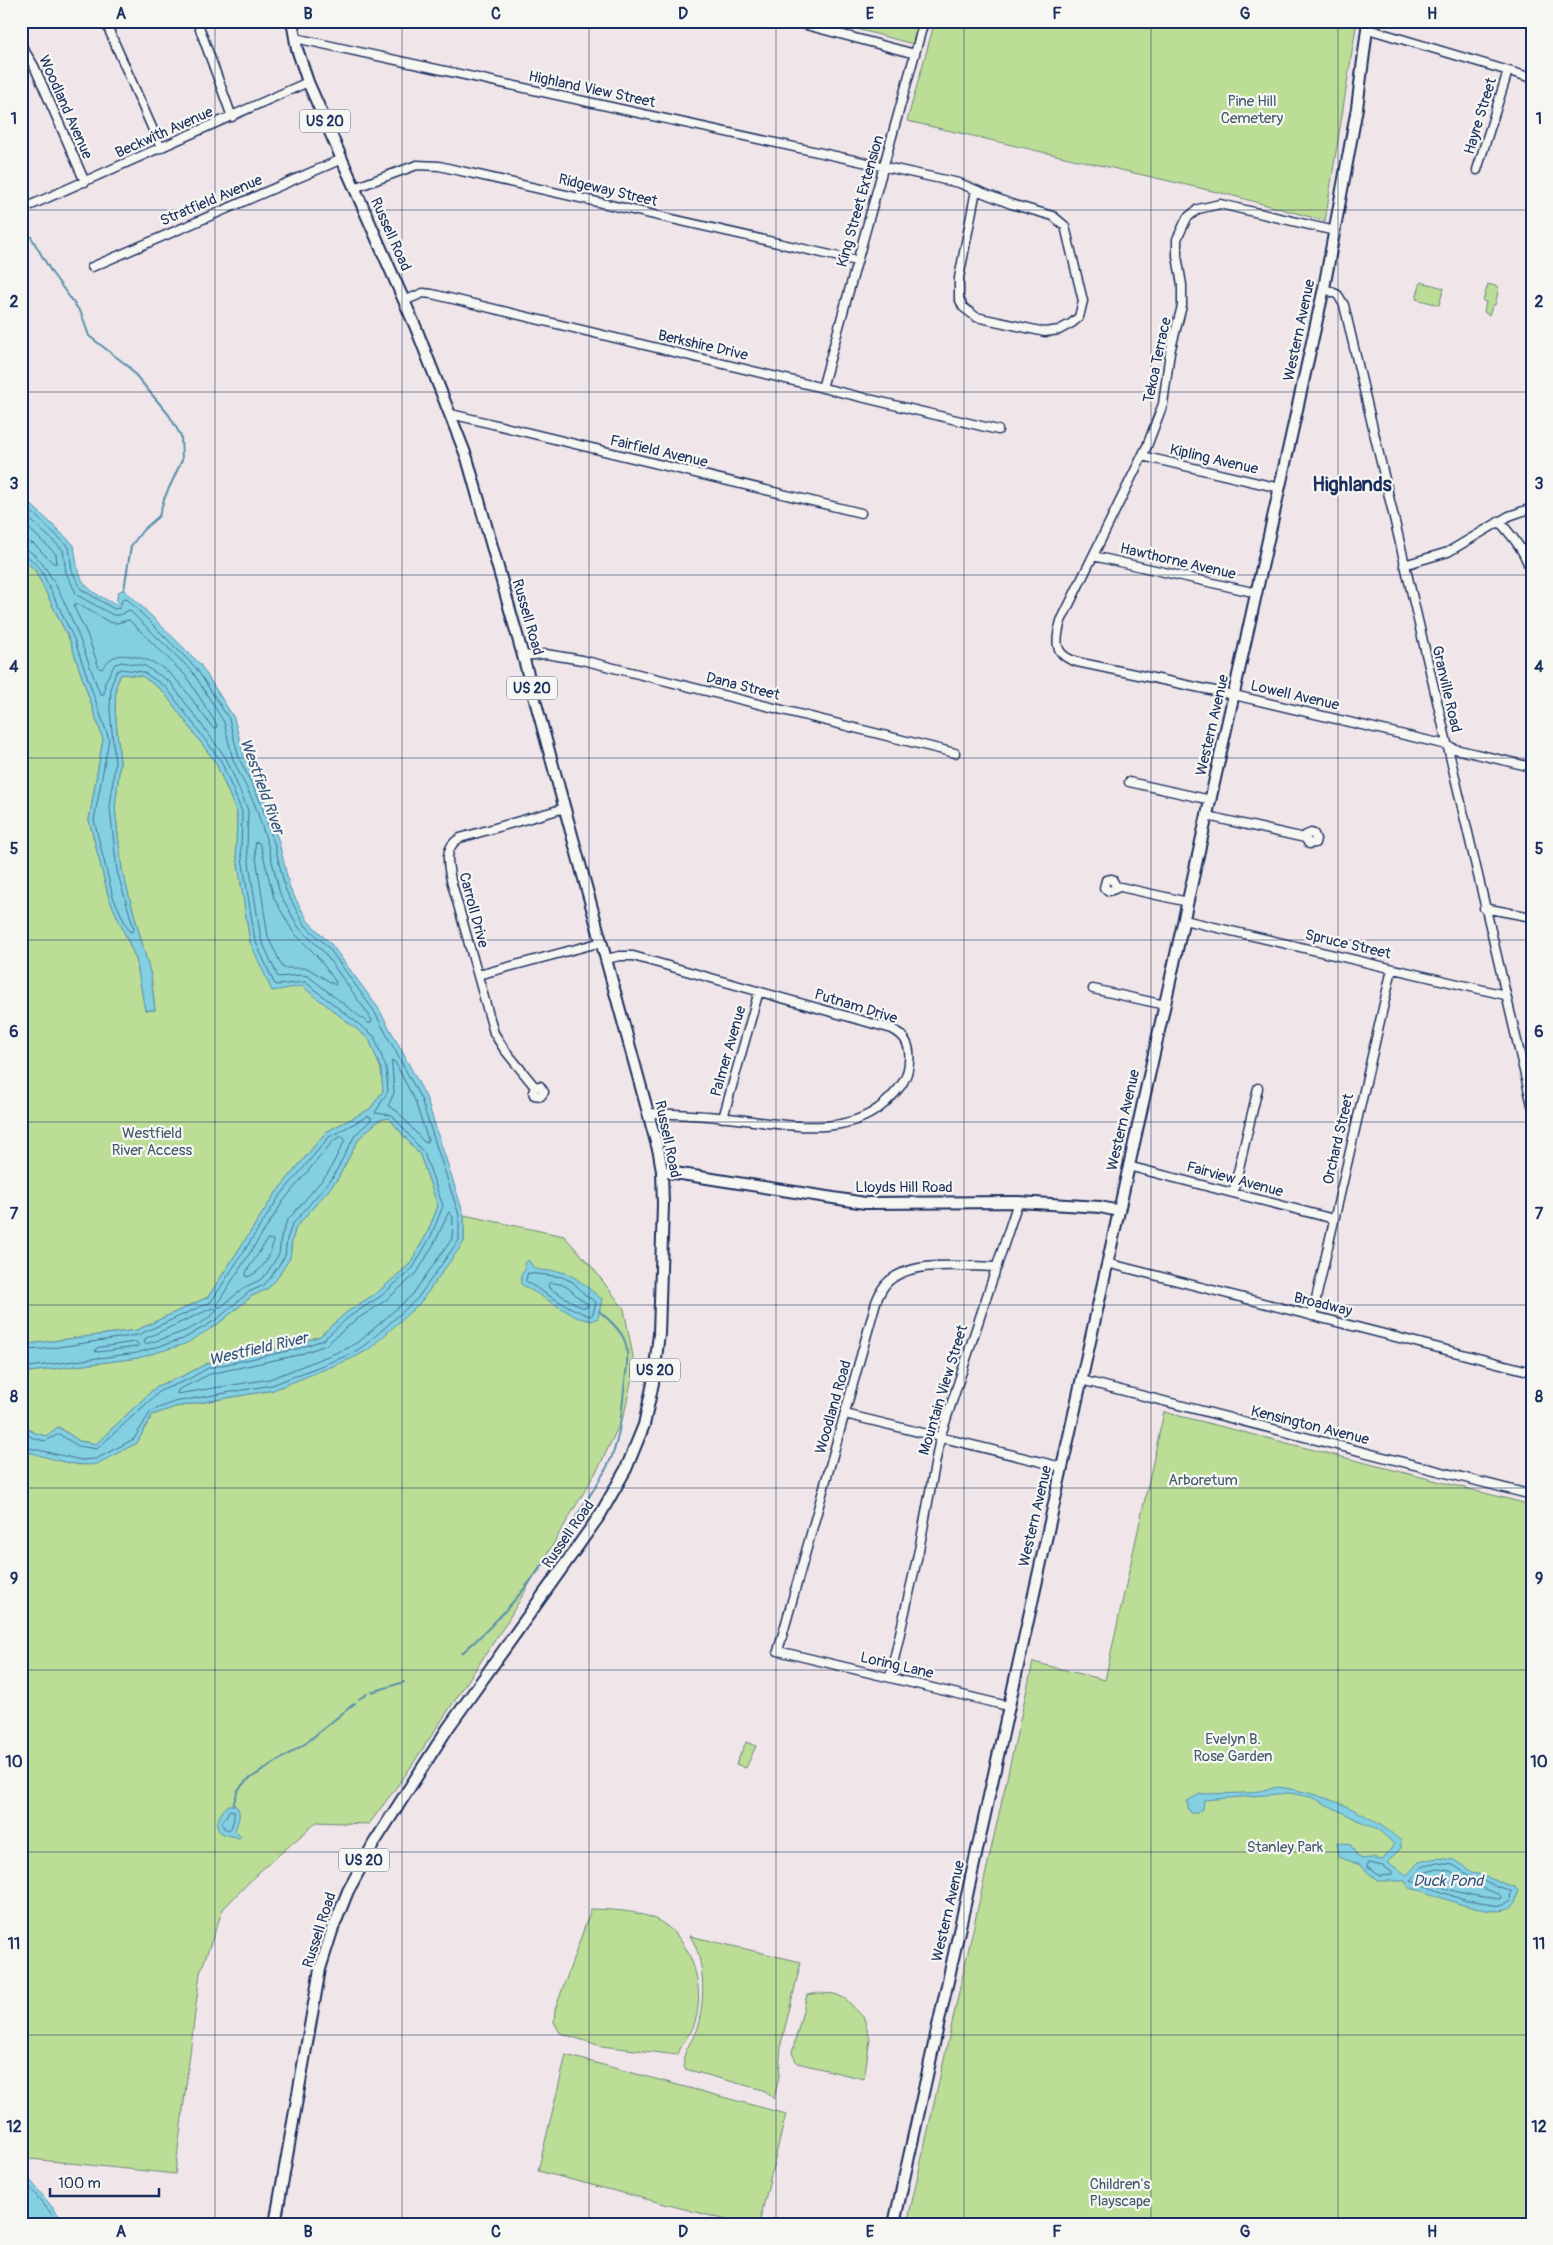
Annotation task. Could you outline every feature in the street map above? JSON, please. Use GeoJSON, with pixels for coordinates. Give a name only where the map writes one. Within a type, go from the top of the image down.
{"type":"FeatureCollection","features":[{"type":"Feature","properties":{"kind":"main road","name":"Russell Road"},"geometry":{"type":"LineString","coordinates":[[275,2224],[315,1994],[332,1931],[348,1890],[374,1843],[448,1728],[600,1515],[626,1469],[644,1425],[653,1383],[659,1334],[663,1237],[662,1171],[648,1114],[524,656],[474,480],[450,414],[404,301],[308,82],[292,21]]}},
{"type":"Feature","properties":{"kind":"main road","name":"Western Avenue"},"geometry":{"type":"LineString","coordinates":[[894,2224],[1324,288],[1358,108],[1368,25]]}},
{"type":"Feature","properties":{"kind":"main road","name":"Lloyds Hill Road"},"geometry":{"type":"LineString","coordinates":[[662,1171],[865,1203],[1018,1202],[1091,1206],[1118,1211]]}},
{"type":"Feature","properties":{"kind":"street"},"geometry":{"type":"LineString","coordinates":[[105,21],[160,148]]}},
{"type":"Feature","properties":{"kind":"street"},"geometry":{"type":"LineString","coordinates":[[197,21],[232,117]]}},
{"type":"Feature","properties":{"kind":"street"},"geometry":{"type":"LineString","coordinates":[[791,21],[915,54]]}},
{"type":"Feature","properties":{"kind":"street","name":"King Street Extension"},"geometry":{"type":"LineString","coordinates":[[822,388],[924,21]]}},
{"type":"Feature","properties":{"kind":"street"},"geometry":{"type":"LineString","coordinates":[[1368,25],[1532,78]]}},
{"type":"Feature","properties":{"kind":"street","name":"Highland View Street"},"geometry":{"type":"LineString","coordinates":[[295,38],[943,178],[976,190],[1011,204],[1053,216],[1065,226],[1083,301],[1079,318],[1059,330],[1045,332],[976,316],[963,307],[959,298],[959,278],[976,190]]}},
{"type":"Feature","properties":{"kind":"street","name":"Woodland Avenue"},"geometry":{"type":"LineString","coordinates":[[21,45],[34,66],[85,182]]}},
{"type":"Feature","properties":{"kind":"street","name":"Hayre Street"},"geometry":{"type":"LineString","coordinates":[[1477,170],[1508,71]]}},
{"type":"Feature","properties":{"kind":"street","name":"Beckwith Avenue"},"geometry":{"type":"LineString","coordinates":[[30,206],[308,82]]}},
{"type":"Feature","properties":{"kind":"street","name":"Stratfield Avenue"},"geometry":{"type":"LineString","coordinates":[[92,267],[342,159]]}},
{"type":"Feature","properties":{"kind":"street","name":"Ridgeway Street"},"geometry":{"type":"LineString","coordinates":[[354,188],[417,165],[439,166],[857,261]]}},
{"type":"Feature","properties":{"kind":"street","name":"Tekoa Terrace"},"geometry":{"type":"LineString","coordinates":[[1058,644],[1061,621],[1142,456],[1156,424],[1165,396],[1169,357],[1182,301],[1177,239],[1179,230],[1187,218],[1192,213],[1206,206],[1220,204],[1335,231]]}},
{"type":"Feature","properties":{"kind":"street","name":"Granville Road"},"geometry":{"type":"LineString","coordinates":[[1324,288],[1338,294],[1344,305],[1484,908],[1532,1105]]}},
{"type":"Feature","properties":{"kind":"street","name":"Berkshire Drive"},"geometry":{"type":"LineString","coordinates":[[404,301],[423,293],[432,294],[998,430]]}},
{"type":"Feature","properties":{"kind":"street","name":"Fairfield Avenue"},"geometry":{"type":"LineString","coordinates":[[450,414],[861,513]]}},
{"type":"Feature","properties":{"kind":"street","name":"Kipling Avenue"},"geometry":{"type":"LineString","coordinates":[[1142,456],[1280,488]]}},
{"type":"Feature","properties":{"kind":"street"},"geometry":{"type":"LineString","coordinates":[[1404,565],[1448,552],[1499,521],[1517,512],[1532,508]]}},
{"type":"Feature","properties":{"kind":"street"},"geometry":{"type":"LineString","coordinates":[[1499,521],[1522,550],[1532,577]]}},
{"type":"Feature","properties":{"kind":"street","name":"Hawthorne Avenue"},"geometry":{"type":"LineString","coordinates":[[1093,556],[1257,593]]}},
{"type":"Feature","properties":{"kind":"street","name":"Lowell Avenue"},"geometry":{"type":"LineString","coordinates":[[1058,644],[1061,655],[1070,660],[1234,695],[1446,744],[1455,749],[1532,767]]}},
{"type":"Feature","properties":{"kind":"street","name":"Dana Street"},"geometry":{"type":"LineString","coordinates":[[524,656],[554,654],[582,660],[955,753]]}},
{"type":"Feature","properties":{"kind":"street"},"geometry":{"type":"LineString","coordinates":[[1129,782],[1211,800]]}},
{"type":"Feature","properties":{"kind":"street","name":"Carroll Drive"},"geometry":{"type":"LineString","coordinates":[[535,1087],[497,1039],[449,870],[447,857],[450,848],[456,840],[465,836],[565,808]]}},
{"type":"Feature","properties":{"kind":"street"},"geometry":{"type":"LineString","coordinates":[[1207,816],[1305,838]]}},
{"type":"Feature","properties":{"kind":"street"},"geometry":{"type":"LineString","coordinates":[[1116,886],[1188,902]]}},
{"type":"Feature","properties":{"kind":"street"},"geometry":{"type":"LineString","coordinates":[[1484,908],[1532,917]]}},
{"type":"Feature","properties":{"kind":"street","name":"Spruce Street"},"geometry":{"type":"LineString","coordinates":[[1184,920],[1505,995]]}},
{"type":"Feature","properties":{"kind":"street"},"geometry":{"type":"LineString","coordinates":[[478,975],[602,942]]}},
{"type":"Feature","properties":{"kind":"street","name":"Putnam Drive"},"geometry":{"type":"LineString","coordinates":[[607,959],[619,956],[632,956],[876,1024],[900,1033],[906,1040],[910,1050],[907,1075],[898,1090],[881,1108],[865,1117],[842,1124],[784,1124],[723,1118],[648,1114]]}},
{"type":"Feature","properties":{"kind":"street","name":"Orchard Street"},"geometry":{"type":"LineString","coordinates":[[1312,1316],[1392,968]]}},
{"type":"Feature","properties":{"kind":"street"},"geometry":{"type":"LineString","coordinates":[[1093,989],[1165,1005]]}},
{"type":"Feature","properties":{"kind":"street","name":"Palmer Avenue"},"geometry":{"type":"LineString","coordinates":[[723,1118],[759,991]]}},
{"type":"Feature","properties":{"kind":"street"},"geometry":{"type":"LineString","coordinates":[[1233,1193],[1258,1088]]}},
{"type":"Feature","properties":{"kind":"street","name":"Fairview Avenue"},"geometry":{"type":"LineString","coordinates":[[1128,1166],[1334,1219]]}},
{"type":"Feature","properties":{"kind":"street","name":"Mountain View Street"},"geometry":{"type":"LineString","coordinates":[[890,1677],[919,1550],[940,1438],[1018,1202]]}},
{"type":"Feature","properties":{"kind":"street","name":"Broadway"},"geometry":{"type":"LineString","coordinates":[[1107,1263],[1532,1372]]}},
{"type":"Feature","properties":{"kind":"street","name":"Woodland Road"},"geometry":{"type":"LineString","coordinates":[[778,1651],[876,1302],[886,1284],[908,1270],[921,1267],[997,1267]]}},
{"type":"Feature","properties":{"kind":"street","name":"Kensington Avenue"},"geometry":{"type":"LineString","coordinates":[[1081,1380],[1532,1495]]}},
{"type":"Feature","properties":{"kind":"street"},"geometry":{"type":"LineString","coordinates":[[845,1414],[1062,1467]]}},
{"type":"Feature","properties":{"kind":"street","name":"Loring Lane"},"geometry":{"type":"LineString","coordinates":[[778,1651],[1008,1706]]}},
{"type":"Feature","properties":{"kind":"green space"},"geometry":{"type":"Polygon","coordinates":[[[827,21],[919,21],[913,44],[827,21]]]}},
{"type":"Feature","properties":{"kind":"green space","name":"Pine Hill Cemetery"},"geometry":{"type":"Polygon","coordinates":[[[935,21],[1357,21],[1325,221],[1230,195],[907,121],[935,21]]]}},
{"type":"Feature","properties":{"kind":"green space"},"geometry":{"type":"Polygon","coordinates":[[[1421,282],[1444,288],[1439,305],[1416,299],[1421,282]]]}},
{"type":"Feature","properties":{"kind":"green space"},"geometry":{"type":"Polygon","coordinates":[[[1488,284],[1499,287],[1495,305],[1493,305],[1489,315],[1484,312],[1486,302],[1483,301],[1488,284]]]}},
{"type":"Feature","properties":{"kind":"green space","name":"Westfield River Access"},"geometry":{"type":"Polygon","coordinates":[[[21,557],[35,570],[70,641],[103,739],[89,820],[109,898],[136,959],[145,1010],[155,1010],[151,976],[122,870],[115,808],[120,763],[115,709],[116,686],[121,674],[142,676],[163,691],[216,763],[237,813],[236,851],[250,942],[369,1039],[381,1069],[383,1091],[370,1109],[326,1132],[275,1194],[208,1297],[137,1330],[21,1345],[21,557]]]}},
{"type":"Feature","properties":{"kind":"green space"},"geometry":{"type":"Polygon","coordinates":[[[389,1118],[420,1155],[438,1206],[427,1234],[409,1265],[378,1292],[347,1312],[320,1336],[295,1345],[206,1364],[157,1386],[96,1444],[79,1441],[59,1427],[46,1436],[35,1433],[21,1425],[21,1373],[138,1358],[218,1324],[252,1296],[267,1289],[290,1258],[296,1227],[337,1180],[359,1138],[379,1120],[389,1118]]]}},
{"type":"Feature","properties":{"kind":"green space"},"geometry":{"type":"Polygon","coordinates":[[[464,1215],[564,1236],[592,1267],[624,1309],[633,1356],[632,1378],[624,1415],[600,1465],[505,1625],[404,1777],[369,1824],[317,1822],[259,1872],[223,1909],[200,1973],[175,2174],[21,2158],[21,1450],[80,1465],[137,1443],[152,1415],[175,1407],[273,1390],[464,1242],[464,1215]]]}},
{"type":"Feature","properties":{"kind":"green space","name":"Stanley Park"},"geometry":{"type":"Polygon","coordinates":[[[1164,1412],[1532,1505],[1532,2224],[907,2224],[1033,1662],[1105,1680],[1164,1412]]]}},
{"type":"Feature","properties":{"kind":"green space"},"geometry":{"type":"Polygon","coordinates":[[[746,1742],[756,1746],[746,1768],[736,1764],[746,1742]]]}},
{"type":"Feature","properties":{"kind":"green space"},"geometry":{"type":"Polygon","coordinates":[[[591,1909],[632,1912],[655,1919],[668,1927],[679,1938],[687,1951],[697,1980],[698,2011],[694,2025],[681,2046],[678,2055],[601,2046],[560,2033],[554,2022],[555,2010],[591,1909]]]}},
{"type":"Feature","properties":{"kind":"green space"},"geometry":{"type":"Polygon","coordinates":[[[690,1936],[801,1962],[781,2044],[779,2077],[774,2099],[763,2090],[685,2069],[684,2059],[686,2050],[699,2023],[703,1984],[699,1957],[690,1936]]]}},
{"type":"Feature","properties":{"kind":"green space"},"geometry":{"type":"Polygon","coordinates":[[[819,1993],[835,1994],[846,1999],[864,2018],[870,2039],[864,2079],[797,2063],[792,2053],[807,1995],[819,1993]]]}},
{"type":"Feature","properties":{"kind":"green space"},"geometry":{"type":"Polygon","coordinates":[[[566,2055],[786,2114],[759,2224],[742,2224],[538,2171],[566,2055]]]}},
{"type":"Feature","properties":{"kind":"water"},"geometry":{"type":"Polygon","coordinates":[[[21,495],[74,545],[78,568],[84,583],[96,594],[116,605],[118,592],[124,589],[200,664],[234,718],[244,756],[265,801],[279,842],[290,889],[308,921],[331,944],[379,1009],[404,1055],[426,1097],[464,1215],[464,1242],[420,1303],[368,1350],[353,1358],[273,1390],[175,1407],[152,1415],[137,1443],[97,1464],[88,1465],[69,1463],[21,1450],[21,1425],[35,1433],[46,1436],[58,1427],[79,1441],[96,1444],[157,1386],[206,1364],[295,1345],[320,1336],[347,1312],[378,1292],[409,1265],[427,1234],[438,1206],[420,1155],[389,1118],[379,1120],[359,1138],[337,1180],[296,1227],[290,1258],[276,1280],[267,1289],[252,1296],[218,1324],[185,1344],[138,1358],[21,1373],[21,1345],[137,1330],[208,1297],[275,1194],[326,1132],[370,1109],[383,1091],[381,1069],[369,1039],[302,986],[272,991],[250,942],[236,851],[237,813],[216,763],[163,691],[142,676],[121,674],[116,686],[115,709],[120,763],[115,808],[122,870],[151,976],[155,1010],[145,1010],[136,959],[109,898],[89,820],[103,739],[70,641],[35,570],[21,557],[21,495]]]}},
{"type":"Feature","properties":{"kind":"water"},"geometry":{"type":"Polygon","coordinates":[[[528,1260],[537,1269],[567,1273],[602,1299],[598,1318],[591,1321],[576,1317],[521,1284],[521,1276],[525,1269],[524,1264],[528,1260]]]}},
{"type":"Feature","properties":{"kind":"water","name":"Duck Pond"},"geometry":{"type":"Polygon","coordinates":[[[1278,1787],[1311,1794],[1344,1805],[1388,1830],[1401,1841],[1401,1848],[1387,1862],[1407,1875],[1419,1862],[1437,1858],[1454,1860],[1472,1872],[1514,1887],[1518,1891],[1513,1907],[1501,1911],[1475,1908],[1409,1888],[1405,1881],[1377,1881],[1360,1865],[1339,1857],[1337,1842],[1350,1844],[1357,1856],[1362,1859],[1383,1860],[1394,1844],[1380,1831],[1311,1797],[1289,1793],[1204,1800],[1203,1808],[1197,1813],[1191,1813],[1188,1808],[1187,1801],[1200,1794],[1249,1793],[1278,1787]]]}},
{"type":"Feature","properties":{"kind":"water"},"geometry":{"type":"Polygon","coordinates":[[[229,1805],[235,1805],[239,1811],[235,1830],[241,1836],[239,1838],[222,1833],[217,1827],[223,1810],[229,1805]]]}},
{"type":"Feature","properties":{"kind":"water"},"geometry":{"type":"Polygon","coordinates":[[[21,2169],[66,2224],[21,2224],[21,2169]]]}},
{"type":"Feature","properties":{"kind":"waterway"},"geometry":{"type":"LineString","coordinates":[[21,225],[31,237],[52,273],[81,313],[89,336],[128,366],[169,415],[181,436],[182,460],[164,499],[159,516],[143,530],[131,546],[124,590]]}},
{"type":"Feature","properties":{"kind":"waterway"},"geometry":{"type":"LineString","coordinates":[[462,1653],[497,1620],[543,1565],[599,1482],[612,1456],[620,1423],[627,1351],[624,1339],[619,1331],[599,1311]]}},
{"type":"Feature","properties":{"kind":"waterway"},"geometry":{"type":"LineString","coordinates":[[372,1692],[404,1682]]}},
{"type":"Feature","properties":{"kind":"waterway"},"geometry":{"type":"LineString","coordinates":[[359,1699],[367,1694]]}},
{"type":"Feature","properties":{"kind":"waterway"},"geometry":{"type":"LineString","coordinates":[[233,1805],[238,1790],[246,1781],[306,1743],[355,1703]]}},
{"type":"Feature","properties":{"kind":"district","name":"Highlands"},"geometry":{"type":"Point","coordinates":[1352,484]}},
{"type":"Feature","properties":{"kind":"water label","name":"Westfield River"},"geometry":{"type":"Point","coordinates":[263,786]}},
{"type":"Feature","properties":{"kind":"water label","name":"Westfield River"},"geometry":{"type":"Point","coordinates":[258,1348]}},
{"type":"Feature","properties":{"kind":"park label","name":"Arboretum"},"geometry":{"type":"Point","coordinates":[1203,1480]}},
{"type":"Feature","properties":{"kind":"park label","name":"Evelyn B. Rose Garden"},"geometry":{"type":"Point","coordinates":[1233,1748]}},
{"type":"Feature","properties":{"kind":"park label","name":"Children's Playscape"},"geometry":{"type":"Point","coordinates":[1120,2192]}}]}
